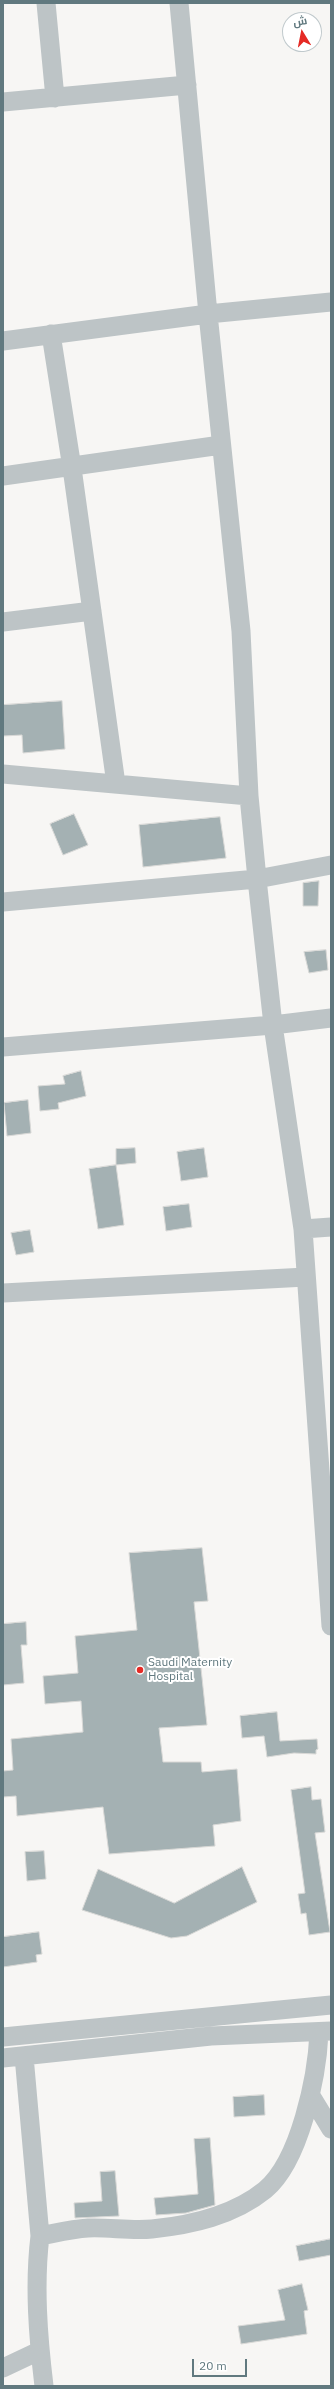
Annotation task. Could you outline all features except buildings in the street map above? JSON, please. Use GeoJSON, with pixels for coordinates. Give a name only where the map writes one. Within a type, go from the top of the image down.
{"type":"FeatureCollection","features":[{"type":"Feature","properties":{"kind":"street"},"geometry":{"type":"LineString","coordinates":[[46,3],[55,98]]}},
{"type":"Feature","properties":{"kind":"street"},"geometry":{"type":"LineString","coordinates":[[179,3],[208,314],[240,631],[248,796],[273,1025],[303,1229],[331,1626]]}},
{"type":"Feature","properties":{"kind":"street"},"geometry":{"type":"LineString","coordinates":[[3,102],[187,85]]}},
{"type":"Feature","properties":{"kind":"street"},"geometry":{"type":"LineString","coordinates":[[3,341],[208,314],[331,302]]}},
{"type":"Feature","properties":{"kind":"street"},"geometry":{"type":"LineString","coordinates":[[51,334],[72,468],[116,784]]}},
{"type":"Feature","properties":{"kind":"street"},"geometry":{"type":"LineString","coordinates":[[3,476],[72,468],[221,445]]}},
{"type":"Feature","properties":{"kind":"street"},"geometry":{"type":"LineString","coordinates":[[3,622],[92,611]]}},
{"type":"Feature","properties":{"kind":"street"},"geometry":{"type":"LineString","coordinates":[[3,774],[248,796]]}},
{"type":"Feature","properties":{"kind":"street"},"geometry":{"type":"LineString","coordinates":[[3,902],[257,879],[331,866]]}},
{"type":"Feature","properties":{"kind":"street"},"geometry":{"type":"LineString","coordinates":[[3,1047],[273,1025],[331,1018]]}},
{"type":"Feature","properties":{"kind":"street"},"geometry":{"type":"LineString","coordinates":[[303,1229],[331,1226]]}},
{"type":"Feature","properties":{"kind":"street"},"geometry":{"type":"LineString","coordinates":[[3,1293],[306,1277]]}},
{"type":"Feature","properties":{"kind":"street"},"geometry":{"type":"LineString","coordinates":[[3,2037],[331,2005]]}},
{"type":"Feature","properties":{"kind":"street"},"geometry":{"type":"LineString","coordinates":[[210,2016],[211,2036]]}},
{"type":"Feature","properties":{"kind":"street"},"geometry":{"type":"LineString","coordinates":[[3,2058],[211,2036],[325,2032],[311,2096],[284,2166],[265,2190],[229,2211],[200,2222],[149,2230],[87,2228],[40,2236]]}},
{"type":"Feature","properties":{"kind":"street"},"geometry":{"type":"LineString","coordinates":[[24,2056],[40,2236],[36,2263],[39,2351],[44,2386]]}},
{"type":"Feature","properties":{"kind":"street"},"geometry":{"type":"LineString","coordinates":[[311,2096],[331,2129]]}},
{"type":"Feature","properties":{"kind":"street"},"geometry":{"type":"LineString","coordinates":[[3,2368],[39,2351]]}},
{"type":"Feature","properties":{"kind":"place","name":"Saudi Maternity Hospital"},"geometry":{"type":"Point","coordinates":[140,1670]}}]}
